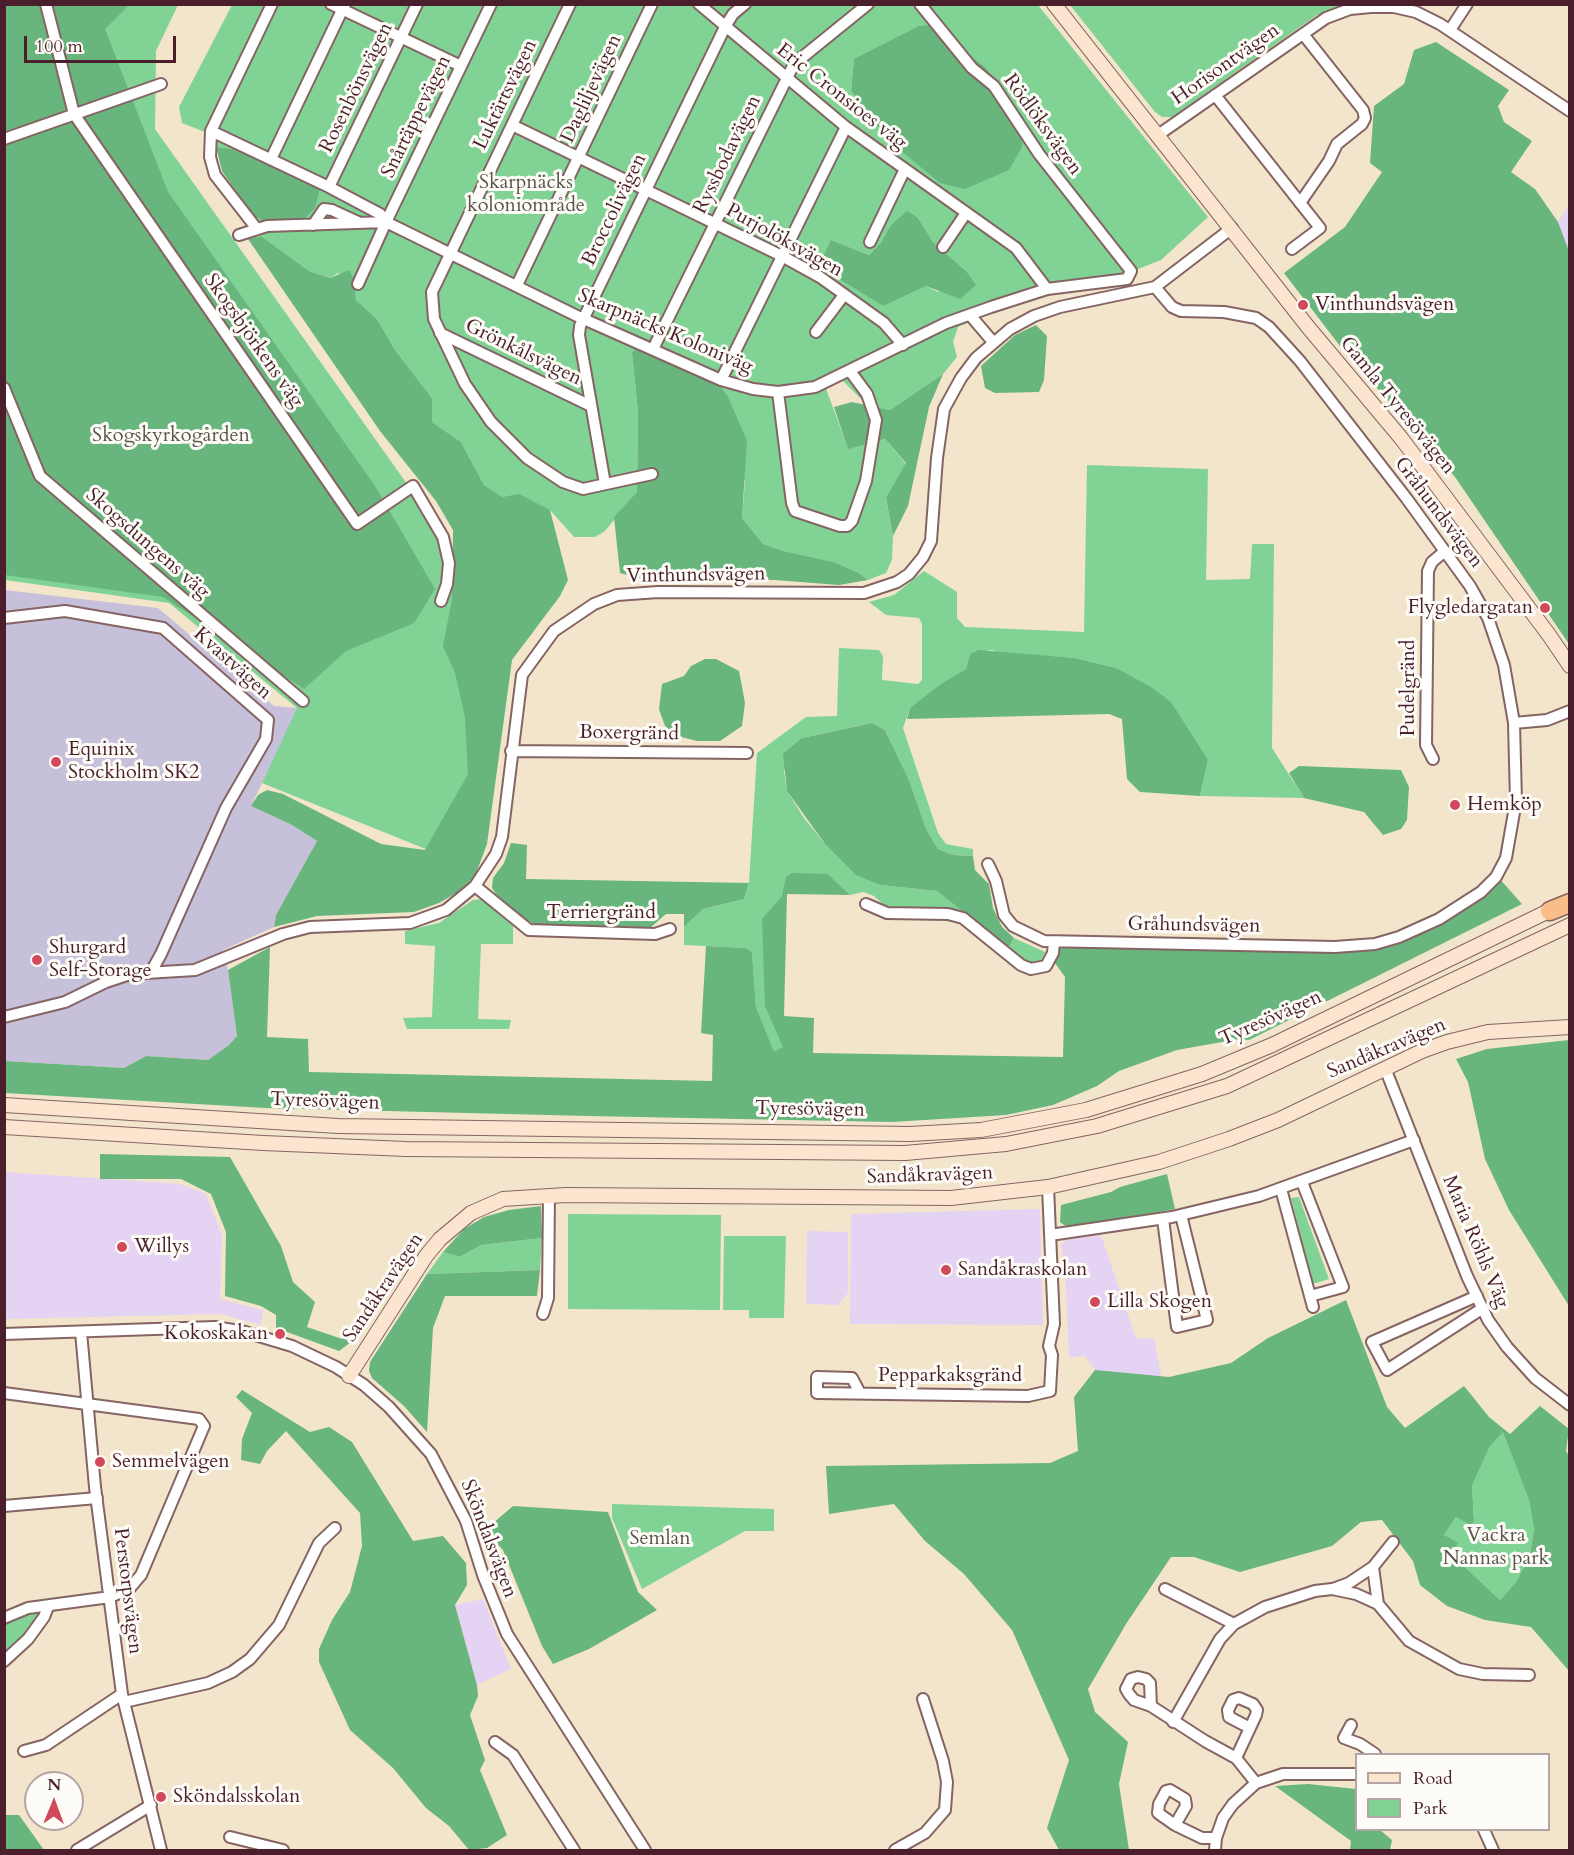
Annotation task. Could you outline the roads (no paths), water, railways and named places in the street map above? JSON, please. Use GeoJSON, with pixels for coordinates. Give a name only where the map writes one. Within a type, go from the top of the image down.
{"type":"FeatureCollection","features":[{"type":"Feature","properties":{"kind":"highway","name":"Tyresövägen"},"geometry":{"type":"LineString","coordinates":[[1550,911],[1569,901]]}},
{"type":"Feature","properties":{"kind":"main road","name":"Gamla Tyresövägen"},"geometry":{"type":"LineString","coordinates":[[1054,4],[1308,327],[1401,438],[1537,618],[1569,666]]}},
{"type":"Feature","properties":{"kind":"main road","name":"Tyresövägen"},"geometry":{"type":"LineString","coordinates":[[4,1105],[372,1127],[910,1134],[981,1130],[1086,1110],[1202,1074],[1282,1040],[1550,911]]}},
{"type":"Feature","properties":{"kind":"main road"},"geometry":{"type":"LineString","coordinates":[[4,1126],[263,1143],[406,1149],[905,1153],[1006,1144],[1097,1126],[1227,1086],[1569,925]]}},
{"type":"Feature","properties":{"kind":"main road","name":"Sandåkravägen"},"geometry":{"type":"LineString","coordinates":[[350,1376],[426,1256],[457,1223],[479,1209],[503,1199],[549,1195],[951,1198],[1048,1187],[1180,1156],[1278,1120],[1422,1051],[1471,1035],[1508,1029],[1569,1027]]}},
{"type":"Feature","properties":{"kind":"street","name":"Skogsbjörkens väg"},"geometry":{"type":"LineString","coordinates":[[46,4],[74,114],[357,524],[413,486],[443,537],[449,563],[447,584],[441,601]]}},
{"type":"Feature","properties":{"kind":"street"},"geometry":{"type":"LineString","coordinates":[[257,230],[215,174],[210,157],[212,131],[272,4]]}},
{"type":"Feature","properties":{"kind":"street"},"geometry":{"type":"LineString","coordinates":[[331,4],[344,7],[401,38],[461,66]]}},
{"type":"Feature","properties":{"kind":"street","name":"Rosenbönsvägen"},"geometry":{"type":"LineString","coordinates":[[329,187],[417,4]]}},
{"type":"Feature","properties":{"kind":"street","name":"Snårtäppevägen"},"geometry":{"type":"LineString","coordinates":[[386,222],[491,4]]}},
{"type":"Feature","properties":{"kind":"street","name":"Luktärtsvägen"},"geometry":{"type":"LineString","coordinates":[[570,4],[432,292],[434,319],[465,384],[491,422],[527,458],[563,482],[583,489],[652,474]]}},
{"type":"Feature","properties":{"kind":"street","name":"Dagliljevägen"},"geometry":{"type":"LineString","coordinates":[[517,285],[652,4]]}},
{"type":"Feature","properties":{"kind":"street","name":"Eric Cronsioes väg"},"geometry":{"type":"LineString","coordinates":[[699,4],[846,128],[1016,248],[1047,289]]}},
{"type":"Feature","properties":{"kind":"street","name":"Broccolivägen"},"geometry":{"type":"LineString","coordinates":[[605,484],[579,335],[583,318],[725,27],[733,14],[745,4]]}},
{"type":"Feature","properties":{"kind":"street","name":"Ryssbodavägen"},"geometry":{"type":"LineString","coordinates":[[653,349],[794,64],[868,4]]}},
{"type":"Feature","properties":{"kind":"street","name":"Rödlöksvägen"},"geometry":{"type":"LineString","coordinates":[[920,4],[972,68],[994,86],[1040,154],[1131,272]]}},
{"type":"Feature","properties":{"kind":"street"},"geometry":{"type":"LineString","coordinates":[[1450,30],[1467,4]]}},
{"type":"Feature","properties":{"kind":"street"},"geometry":{"type":"LineString","coordinates":[[271,159],[344,7]]}},
{"type":"Feature","properties":{"kind":"street","name":"Horisontvägen"},"geometry":{"type":"LineString","coordinates":[[1158,135],[1326,18],[1350,9],[1371,7],[1394,7],[1416,12],[1450,30],[1569,111]]}},
{"type":"Feature","properties":{"kind":"street"},"geometry":{"type":"LineString","coordinates":[[1300,203],[1329,161],[1337,144],[1362,124],[1365,118],[1363,110],[1303,34]]}},
{"type":"Feature","properties":{"kind":"street"},"geometry":{"type":"LineString","coordinates":[[4,139],[161,84]]}},
{"type":"Feature","properties":{"kind":"street"},"geometry":{"type":"LineString","coordinates":[[1215,95],[1320,228],[1292,249]]}},
{"type":"Feature","properties":{"kind":"street","name":"Purjolöksvägen"},"geometry":{"type":"LineString","coordinates":[[512,125],[782,256],[820,277],[884,323],[903,345]]}},
{"type":"Feature","properties":{"kind":"street"},"geometry":{"type":"LineString","coordinates":[[722,380],[846,128]]}},
{"type":"Feature","properties":{"kind":"street","name":"Skarpnäcks Koloniväg"},"geometry":{"type":"LineString","coordinates":[[212,131],[329,187],[380,214],[386,222],[583,318],[722,380],[753,389],[778,392],[815,387],[970,315],[1047,289],[1127,279],[1131,272]]}},
{"type":"Feature","properties":{"kind":"street"},"geometry":{"type":"LineString","coordinates":[[870,242],[905,169]]}},
{"type":"Feature","properties":{"kind":"street"},"geometry":{"type":"LineString","coordinates":[[313,225],[324,209],[332,210],[361,224]]}},
{"type":"Feature","properties":{"kind":"street"},"geometry":{"type":"LineString","coordinates":[[943,247],[966,213]]}},
{"type":"Feature","properties":{"kind":"street"},"geometry":{"type":"LineString","coordinates":[[239,235],[267,226],[386,222],[358,284]]}},
{"type":"Feature","properties":{"kind":"street","name":"Vinthundsvägen"},"geometry":{"type":"LineString","coordinates":[[4,1017],[65,1002],[106,982],[151,972],[174,973],[195,970],[283,934],[310,927],[418,921],[446,910],[475,886],[492,864],[502,837],[522,675],[554,631],[594,604],[617,596],[658,592],[864,593],[883,588],[909,574],[931,541],[937,458],[944,409],[961,378],[993,342],[1034,316],[1060,307],[1155,287],[1232,228]]}},
{"type":"Feature","properties":{"kind":"street","name":"Gråhundsvägen"},"geometry":{"type":"LineString","coordinates":[[988,864],[996,881],[1004,915],[1013,926],[1027,935],[1054,942],[1335,947],[1375,944],[1399,937],[1438,919],[1481,892],[1496,877],[1506,858],[1516,801],[1514,723],[1504,665],[1488,618],[1470,586],[1300,361],[1269,327],[1256,318],[1224,312],[1181,310],[1172,307],[1155,287]]}},
{"type":"Feature","properties":{"kind":"street","name":"Purjolöksvägen"},"geometry":{"type":"LineString","coordinates":[[816,332],[844,295]]}},
{"type":"Feature","properties":{"kind":"street"},"geometry":{"type":"LineString","coordinates":[[970,315],[993,342]]}},
{"type":"Feature","properties":{"kind":"street","name":"Grönkålsvägen"},"geometry":{"type":"LineString","coordinates":[[440,333],[591,405]]}},
{"type":"Feature","properties":{"kind":"street"},"geometry":{"type":"LineString","coordinates":[[778,392],[792,503],[795,511],[840,526],[847,526],[852,521],[866,481],[876,420],[870,401],[850,371]]}},
{"type":"Feature","properties":{"kind":"street","name":"Skogsdungens väg"},"geometry":{"type":"LineString","coordinates":[[4,388],[40,476],[303,701]]}},
{"type":"Feature","properties":{"kind":"street","name":"Pudelgränd"},"geometry":{"type":"LineString","coordinates":[[1433,759],[1426,745],[1428,571],[1432,562],[1445,551]]}},
{"type":"Feature","properties":{"kind":"street","name":"Kvastvägen"},"geometry":{"type":"LineString","coordinates":[[4,618],[64,611],[163,628],[268,720],[266,739],[226,808],[151,972]]}},
{"type":"Feature","properties":{"kind":"street"},"geometry":{"type":"LineString","coordinates":[[1514,723],[1547,720],[1569,711]]}},
{"type":"Feature","properties":{"kind":"street","name":"Boxergränd"},"geometry":{"type":"LineString","coordinates":[[511,751],[747,753]]}},
{"type":"Feature","properties":{"kind":"street","name":"Terriergränd"},"geometry":{"type":"LineString","coordinates":[[475,886],[529,930],[655,934],[670,929]]}},
{"type":"Feature","properties":{"kind":"street"},"geometry":{"type":"LineString","coordinates":[[866,904],[886,913],[948,914],[963,918],[1031,969],[1046,966],[1053,953],[1054,942]]}},
{"type":"Feature","properties":{"kind":"street","name":"Maria Röhls Väg"},"geometry":{"type":"LineString","coordinates":[[1385,1068],[1483,1308],[1507,1347],[1535,1378],[1569,1405]]}},
{"type":"Feature","properties":{"kind":"street"},"geometry":{"type":"LineString","coordinates":[[1050,1235],[1163,1219],[1281,1189],[1414,1140]]}},
{"type":"Feature","properties":{"kind":"street"},"geometry":{"type":"LineString","coordinates":[[1281,1189],[1311,1302],[1343,1287],[1302,1182]]}},
{"type":"Feature","properties":{"kind":"street","name":"Pepparkaksgränd"},"geometry":{"type":"LineString","coordinates":[[860,1394],[1028,1396],[1050,1390],[1052,1355],[1049,1346],[1054,1324],[1048,1187]]}},
{"type":"Feature","properties":{"kind":"street"},"geometry":{"type":"LineString","coordinates":[[543,1314],[548,1298],[549,1195]]}},
{"type":"Feature","properties":{"kind":"street"},"geometry":{"type":"LineString","coordinates":[[1163,1219],[1177,1327],[1207,1320],[1181,1215]]}},
{"type":"Feature","properties":{"kind":"street"},"geometry":{"type":"LineString","coordinates":[[1477,1296],[1372,1342],[1387,1370],[1483,1308]]}},
{"type":"Feature","properties":{"kind":"street","name":"Sköndalsvägen"},"geometry":{"type":"LineString","coordinates":[[4,1334],[215,1327],[245,1332],[292,1346],[350,1376],[389,1407],[431,1454],[466,1521],[483,1575],[507,1634],[645,1851]]}},
{"type":"Feature","properties":{"kind":"street","name":"Perstorpsvägen"},"geometry":{"type":"LineString","coordinates":[[81,1332],[86,1403],[123,1698],[161,1851]]}},
{"type":"Feature","properties":{"kind":"street"},"geometry":{"type":"LineString","coordinates":[[4,1393],[199,1419],[204,1426],[141,1575],[129,1589],[110,1597],[28,1608],[4,1618]]}},
{"type":"Feature","properties":{"kind":"street"},"geometry":{"type":"LineString","coordinates":[[4,1506],[97,1498]]}},
{"type":"Feature","properties":{"kind":"street"},"geometry":{"type":"LineString","coordinates":[[24,1750],[46,1745],[123,1698],[208,1683],[232,1672],[250,1659],[279,1625],[319,1543],[335,1528]]}},
{"type":"Feature","properties":{"kind":"street"},"geometry":{"type":"LineString","coordinates":[[1173,1722],[1220,1639],[1234,1624],[1265,1607],[1296,1596],[1349,1583],[1373,1568],[1393,1542]]}},
{"type":"Feature","properties":{"kind":"street"},"geometry":{"type":"LineString","coordinates":[[1373,1568],[1378,1604]]}},
{"type":"Feature","properties":{"kind":"street"},"geometry":{"type":"LineString","coordinates":[[1165,1589],[1234,1624]]}},
{"type":"Feature","properties":{"kind":"street"},"geometry":{"type":"LineString","coordinates":[[1332,1589],[1356,1594],[1378,1604],[1409,1641],[1459,1669],[1483,1674],[1529,1675]]}},
{"type":"Feature","properties":{"kind":"street"},"geometry":{"type":"LineString","coordinates":[[4,1660],[28,1639],[44,1617],[48,1607]]}},
{"type":"Feature","properties":{"kind":"street"},"geometry":{"type":"LineString","coordinates":[[895,1851],[925,1833],[945,1810],[946,1782],[943,1761],[923,1699]]}},
{"type":"Feature","properties":{"kind":"street"},"geometry":{"type":"LineString","coordinates":[[1150,1706],[1236,1758],[1256,1783]]}},
{"type":"Feature","properties":{"kind":"street"},"geometry":{"type":"LineString","coordinates":[[1352,1725],[1344,1738],[1360,1744],[1372,1753]]}},
{"type":"Feature","properties":{"kind":"street"},"geometry":{"type":"LineString","coordinates":[[1236,1758],[1250,1728]]}},
{"type":"Feature","properties":{"kind":"street"},"geometry":{"type":"LineString","coordinates":[[495,1742],[513,1755],[574,1851]]}},
{"type":"Feature","properties":{"kind":"street"},"geometry":{"type":"LineString","coordinates":[[1215,1851],[1216,1838],[1223,1818],[1233,1804],[1256,1783],[1283,1774],[1355,1774]]}},
{"type":"Feature","properties":{"kind":"street"},"geometry":{"type":"LineString","coordinates":[[77,1851],[151,1805]]}},
{"type":"Feature","properties":{"kind":"street"},"geometry":{"type":"LineString","coordinates":[[1175,1825],[1202,1838],[1216,1838]]}},
{"type":"Feature","properties":{"kind":"street"},"geometry":{"type":"LineString","coordinates":[[1484,1831],[1493,1851]]}},
{"type":"Feature","properties":{"kind":"street"},"geometry":{"type":"LineString","coordinates":[[230,1837],[283,1851]]}},
{"type":"Feature","properties":{"kind":"place","name":"Vinthundsvägen"},"geometry":{"type":"Point","coordinates":[1303,305]}},
{"type":"Feature","properties":{"kind":"place","name":"Flygledargatan"},"geometry":{"type":"Point","coordinates":[1545,608]}},
{"type":"Feature","properties":{"kind":"place","name":"Equinix Stockholm SK2"},"geometry":{"type":"Point","coordinates":[56,762]}},
{"type":"Feature","properties":{"kind":"place","name":"Hemköp"},"geometry":{"type":"Point","coordinates":[1455,805]}},
{"type":"Feature","properties":{"kind":"place","name":"Shurgard Self-Storage"},"geometry":{"type":"Point","coordinates":[37,960]}},
{"type":"Feature","properties":{"kind":"place","name":"Willys"},"geometry":{"type":"Point","coordinates":[122,1247]}},
{"type":"Feature","properties":{"kind":"place","name":"Sandåkraskolan"},"geometry":{"type":"Point","coordinates":[946,1270]}},
{"type":"Feature","properties":{"kind":"place","name":"Lilla Skogen"},"geometry":{"type":"Point","coordinates":[1095,1302]}},
{"type":"Feature","properties":{"kind":"place","name":"Kokoskakan"},"geometry":{"type":"Point","coordinates":[280,1334]}},
{"type":"Feature","properties":{"kind":"place","name":"Semmelvägen"},"geometry":{"type":"Point","coordinates":[100,1462]}},
{"type":"Feature","properties":{"kind":"place","name":"Sköndalsskolan"},"geometry":{"type":"Point","coordinates":[161,1797]}},
{"type":"Feature","properties":{"kind":"park label","name":"Skarpnäcks koloniområde"},"geometry":{"type":"Point","coordinates":[526,194]}},
{"type":"Feature","properties":{"kind":"park label","name":"Skogskyrkogården"},"geometry":{"type":"Point","coordinates":[171,436]}},
{"type":"Feature","properties":{"kind":"park label","name":"Semlan"},"geometry":{"type":"Point","coordinates":[660,1539]}},
{"type":"Feature","properties":{"kind":"park label","name":"Vackra Nannas park"},"geometry":{"type":"Point","coordinates":[1496,1548]}}]}
